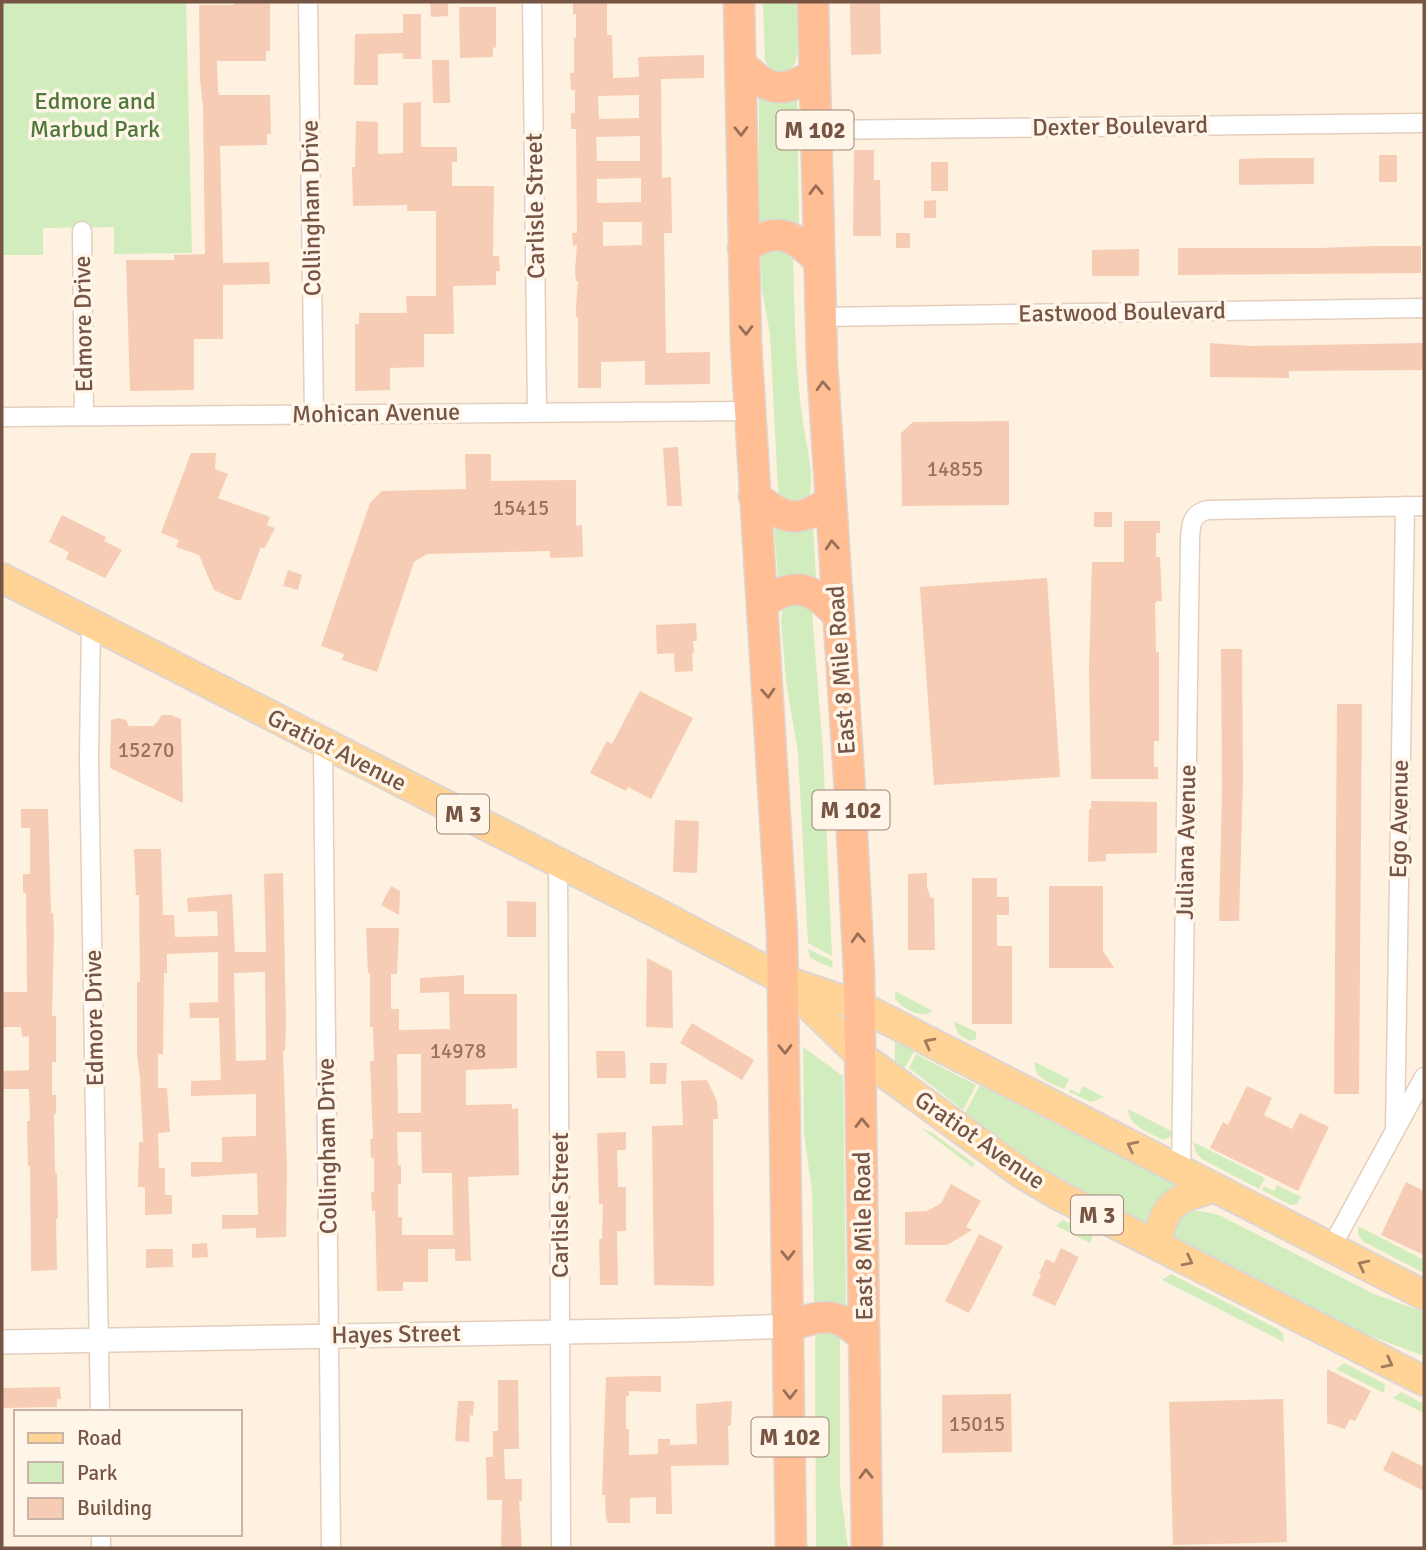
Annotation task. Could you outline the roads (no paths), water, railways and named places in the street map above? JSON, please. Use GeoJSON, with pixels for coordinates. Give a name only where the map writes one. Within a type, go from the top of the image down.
{"type":"FeatureCollection","features":[{"type":"Feature","properties":{"kind":"highway","name":"M 102"},"geometry":{"type":"LineString","coordinates":[[739,2],[743,248],[750,411],[784,980],[791,1548]]}},
{"type":"Feature","properties":{"kind":"highway","name":"East 8 Mile Road"},"geometry":{"type":"LineString","coordinates":[[813,2],[818,259],[830,502],[851,805],[860,1006],[867,1548]]}},
{"type":"Feature","properties":{"kind":"highway"},"geometry":{"type":"LineString","coordinates":[[740,63],[754,78],[773,88],[790,87],[814,75]]}},
{"type":"Feature","properties":{"kind":"highway"},"geometry":{"type":"LineString","coordinates":[[743,248],[766,236],[783,234],[802,244],[818,259]]}},
{"type":"Feature","properties":{"kind":"highway"},"geometry":{"type":"LineString","coordinates":[[754,496],[789,517],[808,515],[830,502]]}},
{"type":"Feature","properties":{"kind":"highway"},"geometry":{"type":"LineString","coordinates":[[762,604],[781,592],[802,589],[825,600],[837,614]]}},
{"type":"Feature","properties":{"kind":"highway"},"geometry":{"type":"LineString","coordinates":[[789,1326],[815,1318],[834,1317],[852,1326],[864,1339]]}},
{"type":"Feature","properties":{"kind":"main road","name":"Gratiot Avenue"},"geometry":{"type":"LineString","coordinates":[[2,578],[784,980],[860,1006],[1424,1295]]}},
{"type":"Feature","properties":{"kind":"main road","name":"Gratiot Avenue"},"geometry":{"type":"LineString","coordinates":[[784,980],[861,1056],[1021,1173],[1058,1195],[1424,1381]]}},
{"type":"Feature","properties":{"kind":"main road"},"geometry":{"type":"LineString","coordinates":[[1157,1245],[1164,1213],[1172,1205],[1214,1188]]}},
{"type":"Feature","properties":{"kind":"street","name":"Collingham Drive"},"geometry":{"type":"LineString","coordinates":[[308,2],[314,414]]}},
{"type":"Feature","properties":{"kind":"street","name":"Carlisle Street"},"geometry":{"type":"LineString","coordinates":[[532,2],[537,411]]}},
{"type":"Feature","properties":{"kind":"street","name":"Dexter Boulevard"},"geometry":{"type":"LineString","coordinates":[[815,130],[1424,123]]}},
{"type":"Feature","properties":{"kind":"street","name":"Edmore Drive"},"geometry":{"type":"LineString","coordinates":[[82,231],[84,416]]}},
{"type":"Feature","properties":{"kind":"street","name":"Eastwood Boulevard"},"geometry":{"type":"LineString","coordinates":[[821,317],[1424,308]]}},
{"type":"Feature","properties":{"kind":"street","name":"Mohican Avenue"},"geometry":{"type":"LineString","coordinates":[[2,417],[750,411]]}},
{"type":"Feature","properties":{"kind":"street"},"geometry":{"type":"LineString","coordinates":[[1405,506],[1424,506]]}},
{"type":"Feature","properties":{"kind":"street","name":"Juliana Avenue"},"geometry":{"type":"LineString","coordinates":[[1181,1172],[1190,529],[1196,514],[1218,509],[1405,506]]}},
{"type":"Feature","properties":{"kind":"street","name":"Ego Avenue"},"geometry":{"type":"LineString","coordinates":[[1395,1131],[1405,506]]}},
{"type":"Feature","properties":{"kind":"street","name":"Edmore Drive"},"geometry":{"type":"LineString","coordinates":[[91,624],[89,758],[100,1410]]}},
{"type":"Feature","properties":{"kind":"street","name":"Collingham Drive"},"geometry":{"type":"LineString","coordinates":[[323,743],[331,1548]]}},
{"type":"Feature","properties":{"kind":"street","name":"Carlisle Street"},"geometry":{"type":"LineString","coordinates":[[558,862],[561,1548]]}},
{"type":"Feature","properties":{"kind":"street"},"geometry":{"type":"LineString","coordinates":[[1331,1248],[1424,1077]]}},
{"type":"Feature","properties":{"kind":"street","name":"Hayes Street"},"geometry":{"type":"LineString","coordinates":[[2,1342],[789,1326]]}},
{"type":"Feature","properties":{"kind":"park label","name":"Edmore and Marbud Park"},"geometry":{"type":"Point","coordinates":[95,115]}}]}
